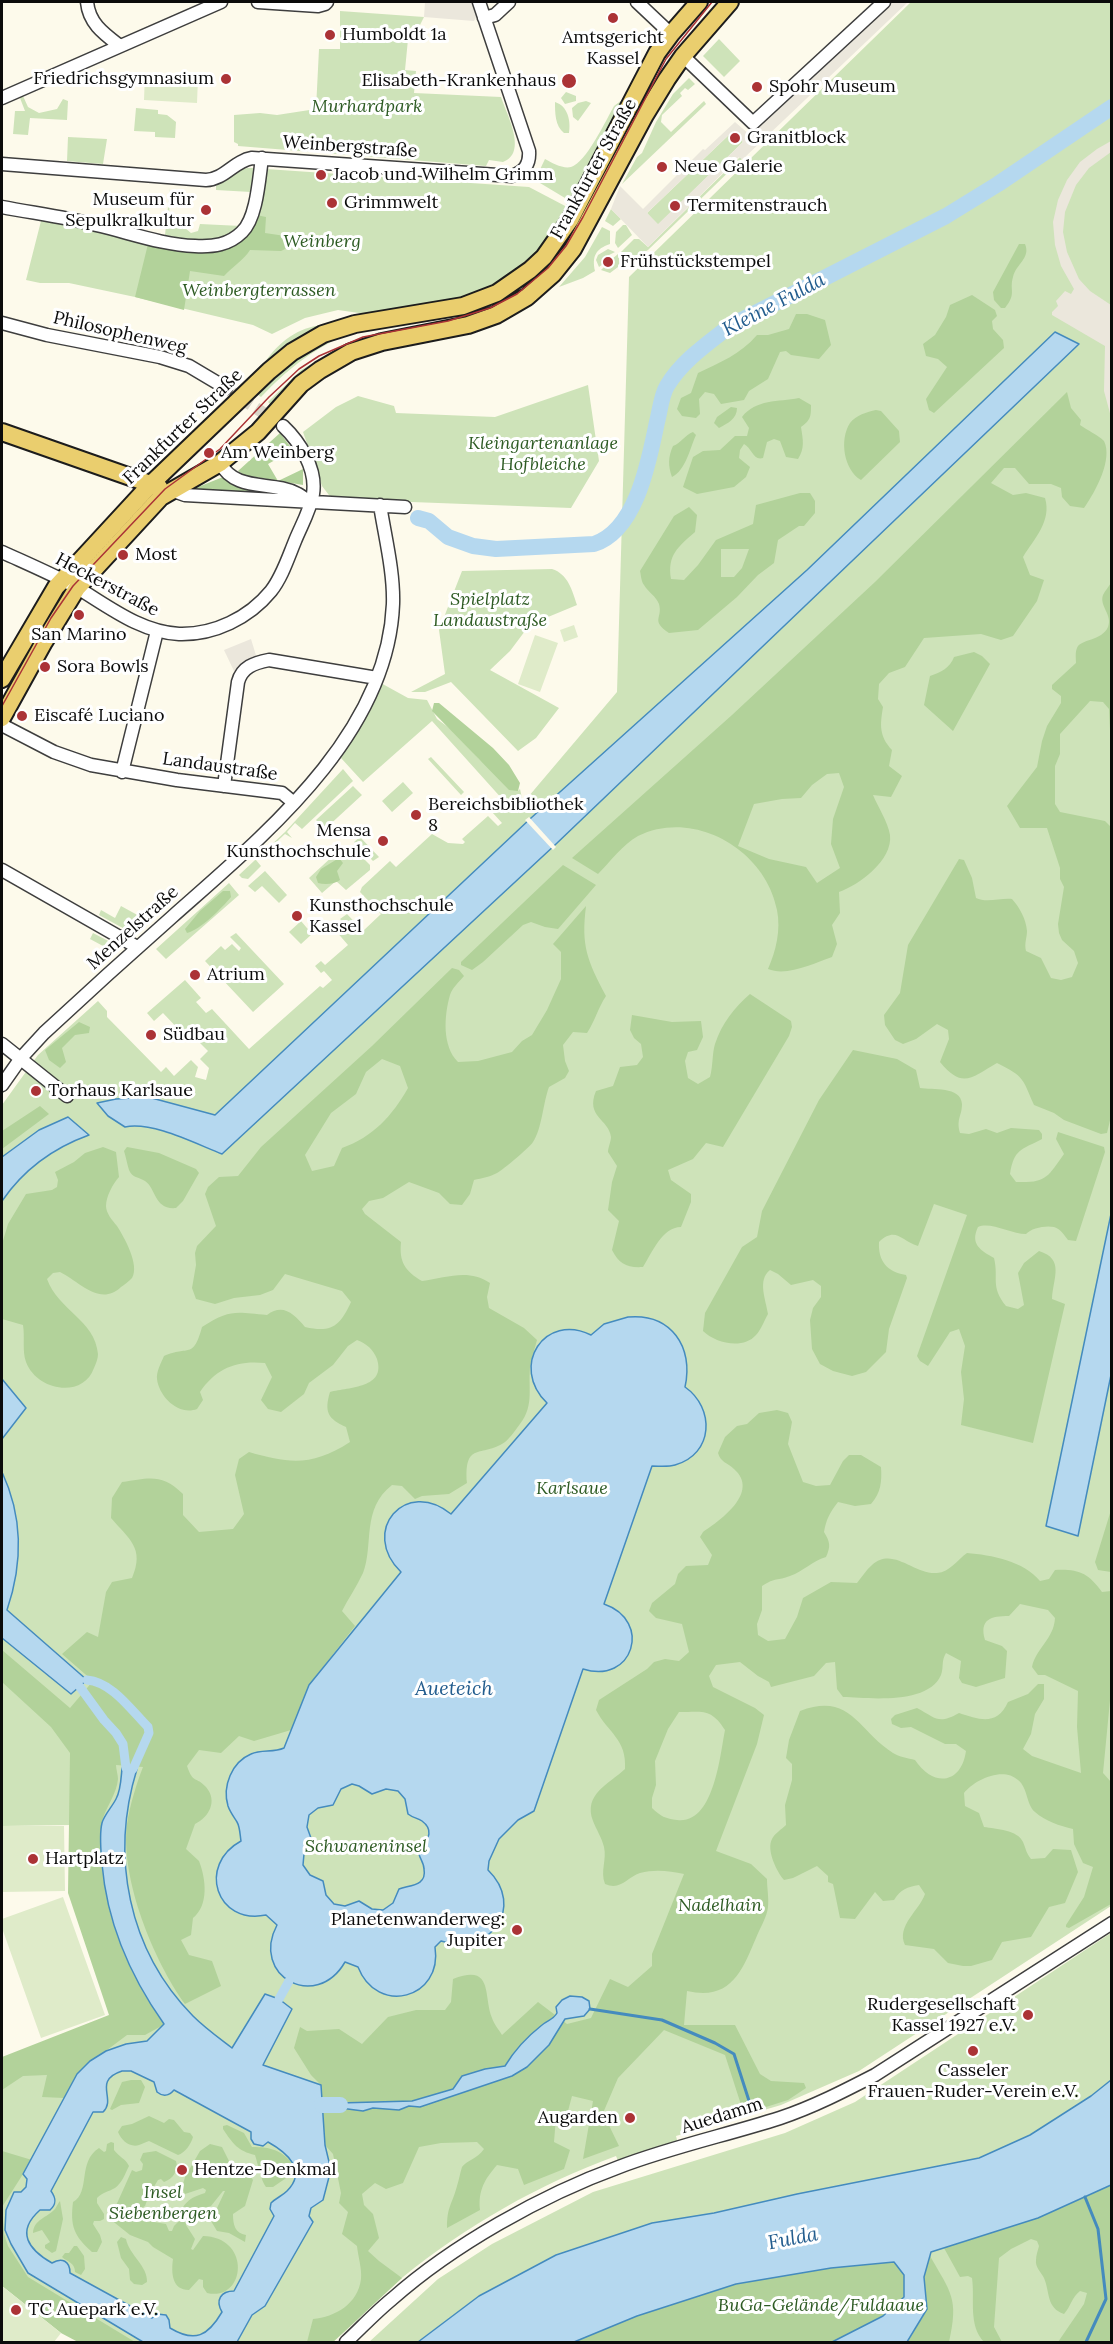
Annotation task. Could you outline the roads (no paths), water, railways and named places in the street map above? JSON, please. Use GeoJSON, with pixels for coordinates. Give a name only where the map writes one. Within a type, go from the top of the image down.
{"type":"FeatureCollection","features":[{"type":"Feature","properties":{"kind":"main road"},"geometry":{"type":"LineString","coordinates":[[671,34],[683,2]]}},
{"type":"Feature","properties":{"kind":"main road","name":"Frankfurter Straße"},"geometry":{"type":"LineString","coordinates":[[2,718],[44,642],[70,584],[130,507],[151,484],[269,371],[306,343],[323,334],[354,324],[464,306],[497,293],[531,270],[555,243],[570,219],[657,53],[699,2]]}},
{"type":"Feature","properties":{"kind":"main road","name":"Frankfurter Straße"},"geometry":{"type":"LineString","coordinates":[[2,679],[32,624],[70,584],[171,490],[220,463],[258,432],[302,384],[320,370],[351,352],[382,342],[468,325],[496,315],[527,297],[553,274],[573,249],[645,115],[684,56],[725,5]]}},
{"type":"Feature","properties":{"kind":"main road"},"geometry":{"type":"LineString","coordinates":[[2,432],[171,490]]}},
{"type":"Feature","properties":{"kind":"main road"},"geometry":{"type":"LineString","coordinates":[[117,473],[128,488],[130,507]]}},
{"type":"Feature","properties":{"kind":"street"},"geometry":{"type":"LineString","coordinates":[[87,2],[91,20],[120,46]]}},
{"type":"Feature","properties":{"kind":"street"},"geometry":{"type":"LineString","coordinates":[[2,98],[221,2]]}},
{"type":"Feature","properties":{"kind":"street"},"geometry":{"type":"LineString","coordinates":[[258,2],[318,6],[327,2]]}},
{"type":"Feature","properties":{"kind":"street","name":"Weinbergstraße"},"geometry":{"type":"LineString","coordinates":[[2,164],[206,180],[220,177],[244,159],[262,158],[512,176],[523,171],[529,157],[528,143],[479,2]]}},
{"type":"Feature","properties":{"kind":"street"},"geometry":{"type":"LineString","coordinates":[[484,18],[495,15],[509,2]]}},
{"type":"Feature","properties":{"kind":"street"},"geometry":{"type":"LineString","coordinates":[[637,2],[671,34]]}},
{"type":"Feature","properties":{"kind":"street"},"geometry":{"type":"LineString","coordinates":[[684,56],[753,123],[884,2]]}},
{"type":"Feature","properties":{"kind":"street"},"geometry":{"type":"LineString","coordinates":[[2,207],[85,222],[194,246],[216,246],[231,241],[244,231],[250,221],[262,158]]}},
{"type":"Feature","properties":{"kind":"street","name":"Philosophenweg"},"geometry":{"type":"LineString","coordinates":[[2,323],[47,335],[160,357],[189,366],[226,388]]}},
{"type":"Feature","properties":{"kind":"street"},"geometry":{"type":"LineString","coordinates":[[283,426],[295,437],[310,467],[313,492],[310,503]]}},
{"type":"Feature","properties":{"kind":"street"},"geometry":{"type":"LineString","coordinates":[[220,463],[225,473],[240,482],[296,493],[310,503]]}},
{"type":"Feature","properties":{"kind":"street"},"geometry":{"type":"LineString","coordinates":[[171,490],[185,495],[405,507]]}},
{"type":"Feature","properties":{"kind":"street","name":"Heckerstraße"},"geometry":{"type":"LineString","coordinates":[[2,552],[70,584],[96,602],[157,631],[181,634],[210,630],[238,619],[256,607],[272,589],[284,567],[310,503]]}},
{"type":"Feature","properties":{"kind":"street","name":"Landaustraße"},"geometry":{"type":"LineString","coordinates":[[2,725],[54,752],[92,765],[122,772],[282,793],[294,803],[329,764],[352,728],[377,678],[387,641],[393,604],[389,555],[380,505]]}},
{"type":"Feature","properties":{"kind":"street"},"geometry":{"type":"LineString","coordinates":[[122,772],[157,631]]}},
{"type":"Feature","properties":{"kind":"street"},"geometry":{"type":"LineString","coordinates":[[224,786],[238,682],[247,667],[269,660],[377,678]]}},
{"type":"Feature","properties":{"kind":"street","name":"Menzelstraße"},"geometry":{"type":"LineString","coordinates":[[2,1085],[21,1058],[44,1033],[227,868],[294,803]]}},
{"type":"Feature","properties":{"kind":"street"},"geometry":{"type":"LineString","coordinates":[[2,870],[137,947]]}},
{"type":"Feature","properties":{"kind":"street"},"geometry":{"type":"LineString","coordinates":[[2,1044],[67,1096]]}},
{"type":"Feature","properties":{"kind":"street","name":"Auedamm"},"geometry":{"type":"LineString","coordinates":[[345,2343],[393,2298],[451,2254],[516,2214],[582,2181],[620,2166],[780,2117],[839,2094],[875,2075],[1112,1923]]}},
{"type":"Feature","properties":{"kind":"water"},"geometry":{"type":"Polygon","coordinates":[[[1055,332],[1079,344],[556,844],[222,1154],[161,1130],[136,1126],[125,1127],[108,1116],[97,1103],[148,1097],[215,1115],[531,818],[807,570],[1055,332]]]}},
{"type":"Feature","properties":{"kind":"water"},"geometry":{"type":"Polygon","coordinates":[[[68,1117],[89,1135],[63,1146],[40,1161],[20,1179],[2,1201],[2,1157],[39,1130],[68,1117]]]}},
{"type":"Feature","properties":{"kind":"water"},"geometry":{"type":"Polygon","coordinates":[[[1111,1214],[1111,1375],[1078,1536],[1046,1526],[1111,1214]]]}},
{"type":"Feature","properties":{"kind":"water","name":"Aueteich"},"geometry":{"type":"Polygon","coordinates":[[[628,1317],[643,1317],[667,1327],[676,1336],[686,1359],[685,1387],[702,1406],[706,1430],[697,1451],[688,1459],[675,1465],[652,1466],[604,1604],[619,1612],[628,1624],[632,1636],[631,1649],[625,1660],[614,1668],[600,1671],[583,1669],[534,1811],[518,1820],[499,1839],[489,1861],[488,1870],[499,1884],[504,1899],[503,1913],[497,1925],[487,1935],[474,1942],[459,1944],[441,1941],[435,1947],[435,1965],[429,1979],[419,1989],[407,1995],[393,1996],[379,1992],[367,1982],[358,1967],[345,1962],[333,1977],[318,1984],[304,1986],[290,1981],[279,1972],[272,1959],[271,1943],[277,1925],[266,1915],[249,1916],[235,1911],[218,1891],[216,1878],[219,1864],[227,1851],[241,1841],[238,1824],[226,1798],[230,1776],[239,1763],[251,1754],[284,1748],[309,1685],[401,1572],[389,1556],[385,1540],[386,1526],[393,1514],[404,1505],[418,1502],[434,1504],[451,1514],[547,1403],[536,1389],[531,1374],[532,1359],[538,1346],[547,1337],[559,1331],[574,1330],[591,1335],[604,1324],[628,1317]],[[352,1784],[341,1789],[333,1805],[318,1808],[309,1815],[307,1827],[312,1841],[304,1854],[303,1865],[310,1875],[323,1881],[326,1895],[334,1904],[345,1906],[359,1901],[372,1909],[383,1910],[393,1903],[399,1889],[417,1884],[423,1879],[424,1867],[419,1854],[428,1838],[429,1829],[422,1821],[408,1814],[405,1799],[398,1791],[386,1789],[372,1794],[352,1784]]]}},
{"type":"Feature","properties":{"kind":"water"},"geometry":{"type":"Polygon","coordinates":[[[2,1379],[26,1408],[2,1439],[2,1379]]]}},
{"type":"Feature","properties":{"kind":"water"},"geometry":{"type":"Polygon","coordinates":[[[2,1472],[14,1506],[18,1540],[16,1575],[7,1610],[87,1680],[71,1694],[2,1638],[2,1472]]]}},
{"type":"Feature","properties":{"kind":"water"},"geometry":{"type":"Polygon","coordinates":[[[122,1768],[137,1769],[129,1802],[125,1835],[126,1868],[130,1900],[153,1962],[171,1990],[193,2016],[232,2048],[265,1994],[279,1999],[292,2009],[263,2065],[321,2085],[325,2145],[330,2166],[323,2200],[311,2208],[309,2216],[313,2222],[265,2306],[252,2315],[237,2342],[143,2342],[28,2273],[5,2230],[6,2210],[14,2192],[21,2192],[26,2187],[27,2179],[23,2174],[77,2074],[90,2061],[106,2051],[126,2044],[147,2041],[164,2024],[141,1987],[122,1948],[105,1886],[101,1828],[104,1817],[118,1795],[122,1768]],[[122,2071],[108,2080],[106,2085],[107,2107],[103,2112],[93,2112],[51,2191],[55,2199],[54,2205],[50,2210],[40,2210],[32,2218],[28,2226],[28,2240],[37,2252],[52,2263],[59,2260],[65,2261],[70,2273],[152,2318],[157,2314],[166,2315],[170,2328],[179,2333],[200,2335],[211,2327],[222,2312],[219,2304],[220,2297],[234,2291],[274,2216],[270,2209],[271,2203],[285,2193],[293,2183],[295,2169],[282,2151],[268,2142],[263,2146],[254,2144],[251,2132],[174,2090],[170,2094],[159,2094],[154,2082],[131,2071],[122,2071]]]}},
{"type":"Feature","properties":{"kind":"water"},"geometry":{"type":"Polygon","coordinates":[[[570,1996],[582,1997],[589,2001],[590,2009],[584,2016],[565,2019],[549,2045],[527,2067],[512,2076],[420,2107],[409,2106],[399,2110],[373,2108],[363,2111],[340,2108],[339,2103],[412,2101],[453,2089],[462,2076],[505,2066],[527,2039],[552,2019],[557,2013],[556,2007],[562,2000],[570,1996]]]}},
{"type":"Feature","properties":{"kind":"water","name":"Fulda"},"geometry":{"type":"Polygon","coordinates":[[[1111,2080],[1111,2185],[1038,2218],[931,2252],[924,2277],[927,2309],[907,2342],[832,2342],[883,2316],[904,2297],[904,2275],[894,2262],[831,2268],[736,2284],[637,2316],[574,2342],[418,2342],[479,2296],[556,2255],[652,2223],[714,2213],[979,2158],[1030,2135],[1091,2096],[1111,2080]]]}},
{"type":"Feature","properties":{"kind":"waterway","name":"Kleine Fulda"},"geometry":{"type":"LineString","coordinates":[[418,518],[429,521],[448,537],[473,546],[496,549],[594,544],[609,536],[621,524],[639,492],[665,390],[673,377],[696,353],[730,326],[946,216],[1112,107]]}},
{"type":"Feature","properties":{"kind":"waterway"},"geometry":{"type":"LineString","coordinates":[[87,1680],[113,1691],[148,1727],[149,1733],[133,1769]]}},
{"type":"Feature","properties":{"kind":"waterway"},"geometry":{"type":"LineString","coordinates":[[80,1687],[123,1744],[126,1768]]}},
{"type":"Feature","properties":{"kind":"waterway"},"geometry":{"type":"LineString","coordinates":[[279,1999],[289,1981]]}},
{"type":"Feature","properties":{"kind":"waterway"},"geometry":{"type":"LineString","coordinates":[[590,2009],[662,2020],[715,2043],[734,2054],[751,2107]]}},
{"type":"Feature","properties":{"kind":"waterway"},"geometry":{"type":"LineString","coordinates":[[322,2105],[340,2105]]}},
{"type":"Feature","properties":{"kind":"waterway"},"geometry":{"type":"LineString","coordinates":[[1085,2197],[1098,2229],[1106,2299],[1086,2342]]}},
{"type":"Feature","properties":{"kind":"tunnel"},"geometry":{"type":"LineString","coordinates":[[226,388],[283,426]]}},
{"type":"Feature","properties":{"kind":"tram line"},"geometry":{"type":"LineString","coordinates":[[2,706],[51,618],[73,586],[165,489],[220,449],[299,369],[319,356],[363,337],[448,321],[490,308],[517,294],[548,268],[566,246],[583,217],[666,59],[712,2]]}},
{"type":"Feature","properties":{"kind":"place","name":"Amtsgericht Kassel"},"geometry":{"type":"Point","coordinates":[613,18]}},
{"type":"Feature","properties":{"kind":"place","name":"Humboldt 1a"},"geometry":{"type":"Point","coordinates":[330,35]}},
{"type":"Feature","properties":{"kind":"place","name":"Friedrichsgymnasium"},"geometry":{"type":"Point","coordinates":[226,79]}},
{"type":"Feature","properties":{"kind":"place","name":"Elisabeth-Krankenhaus"},"geometry":{"type":"Point","coordinates":[569,81]}},
{"type":"Feature","properties":{"kind":"place","name":"Spohr Museum"},"geometry":{"type":"Point","coordinates":[757,87]}},
{"type":"Feature","properties":{"kind":"place","name":"Granitblock"},"geometry":{"type":"Point","coordinates":[735,138]}},
{"type":"Feature","properties":{"kind":"place","name":"Neue Galerie"},"geometry":{"type":"Point","coordinates":[662,167]}},
{"type":"Feature","properties":{"kind":"place","name":"Jacob und Wilhelm Grimm"},"geometry":{"type":"Point","coordinates":[321,175]}},
{"type":"Feature","properties":{"kind":"place","name":"Grimmwelt"},"geometry":{"type":"Point","coordinates":[332,203]}},
{"type":"Feature","properties":{"kind":"place","name":"Termitenstrauch"},"geometry":{"type":"Point","coordinates":[675,206]}},
{"type":"Feature","properties":{"kind":"place","name":"Museum für Sepulkralkultur"},"geometry":{"type":"Point","coordinates":[206,210]}},
{"type":"Feature","properties":{"kind":"place","name":"Frühstückstempel"},"geometry":{"type":"Point","coordinates":[608,262]}},
{"type":"Feature","properties":{"kind":"place","name":"Am Weinberg"},"geometry":{"type":"Point","coordinates":[209,453]}},
{"type":"Feature","properties":{"kind":"place","name":"Most"},"geometry":{"type":"Point","coordinates":[123,555]}},
{"type":"Feature","properties":{"kind":"place","name":"San Marino"},"geometry":{"type":"Point","coordinates":[79,615]}},
{"type":"Feature","properties":{"kind":"place","name":"Sora Bowls"},"geometry":{"type":"Point","coordinates":[45,667]}},
{"type":"Feature","properties":{"kind":"place","name":"Eiscafé Luciano"},"geometry":{"type":"Point","coordinates":[22,716]}},
{"type":"Feature","properties":{"kind":"place","name":"Bereichsbibliothek 8"},"geometry":{"type":"Point","coordinates":[416,815]}},
{"type":"Feature","properties":{"kind":"place","name":"Mensa Kunsthochschule"},"geometry":{"type":"Point","coordinates":[383,841]}},
{"type":"Feature","properties":{"kind":"place","name":"Kunsthochschule Kassel"},"geometry":{"type":"Point","coordinates":[297,916]}},
{"type":"Feature","properties":{"kind":"place","name":"Atrium"},"geometry":{"type":"Point","coordinates":[195,975]}},
{"type":"Feature","properties":{"kind":"place","name":"Südbau"},"geometry":{"type":"Point","coordinates":[151,1035]}},
{"type":"Feature","properties":{"kind":"place","name":"Torhaus Karlsaue"},"geometry":{"type":"Point","coordinates":[36,1091]}},
{"type":"Feature","properties":{"kind":"place","name":"Hartplatz"},"geometry":{"type":"Point","coordinates":[33,1859]}},
{"type":"Feature","properties":{"kind":"place","name":"Planetenwanderweg: Jupiter"},"geometry":{"type":"Point","coordinates":[517,1930]}},
{"type":"Feature","properties":{"kind":"place","name":"Rudergesellschaft Kassel 1927 e.V."},"geometry":{"type":"Point","coordinates":[1028,2015]}},
{"type":"Feature","properties":{"kind":"place","name":"Casseler Frauen-Ruder-Verein e.V."},"geometry":{"type":"Point","coordinates":[973,2051]}},
{"type":"Feature","properties":{"kind":"place","name":"Augarden"},"geometry":{"type":"Point","coordinates":[630,2118]}},
{"type":"Feature","properties":{"kind":"place","name":"Hentze-Denkmal"},"geometry":{"type":"Point","coordinates":[182,2170]}},
{"type":"Feature","properties":{"kind":"place","name":"TC Auepark e.V."},"geometry":{"type":"Point","coordinates":[16,2310]}},
{"type":"Feature","properties":{"kind":"park label","name":"Murhardpark"},"geometry":{"type":"Point","coordinates":[367,107]}},
{"type":"Feature","properties":{"kind":"park label","name":"Weinberg"},"geometry":{"type":"Point","coordinates":[322,242]}},
{"type":"Feature","properties":{"kind":"park label","name":"Weinbergterrassen"},"geometry":{"type":"Point","coordinates":[259,291]}},
{"type":"Feature","properties":{"kind":"park label","name":"Kleingartenanlage Hofbleiche"},"geometry":{"type":"Point","coordinates":[543,454]}},
{"type":"Feature","properties":{"kind":"park label","name":"Spielplatz Landaustraße"},"geometry":{"type":"Point","coordinates":[490,610]}},
{"type":"Feature","properties":{"kind":"park label","name":"Karlsaue"},"geometry":{"type":"Point","coordinates":[572,1489]}},
{"type":"Feature","properties":{"kind":"park label","name":"Schwaneninsel"},"geometry":{"type":"Point","coordinates":[366,1847]}},
{"type":"Feature","properties":{"kind":"park label","name":"Nadelhain"},"geometry":{"type":"Point","coordinates":[720,1906]}},
{"type":"Feature","properties":{"kind":"park label","name":"Insel Siebenbergen"},"geometry":{"type":"Point","coordinates":[163,2203]}},
{"type":"Feature","properties":{"kind":"park label","name":"BuGa-Gelände/Fuldaaue"},"geometry":{"type":"Point","coordinates":[821,2306]}}]}
